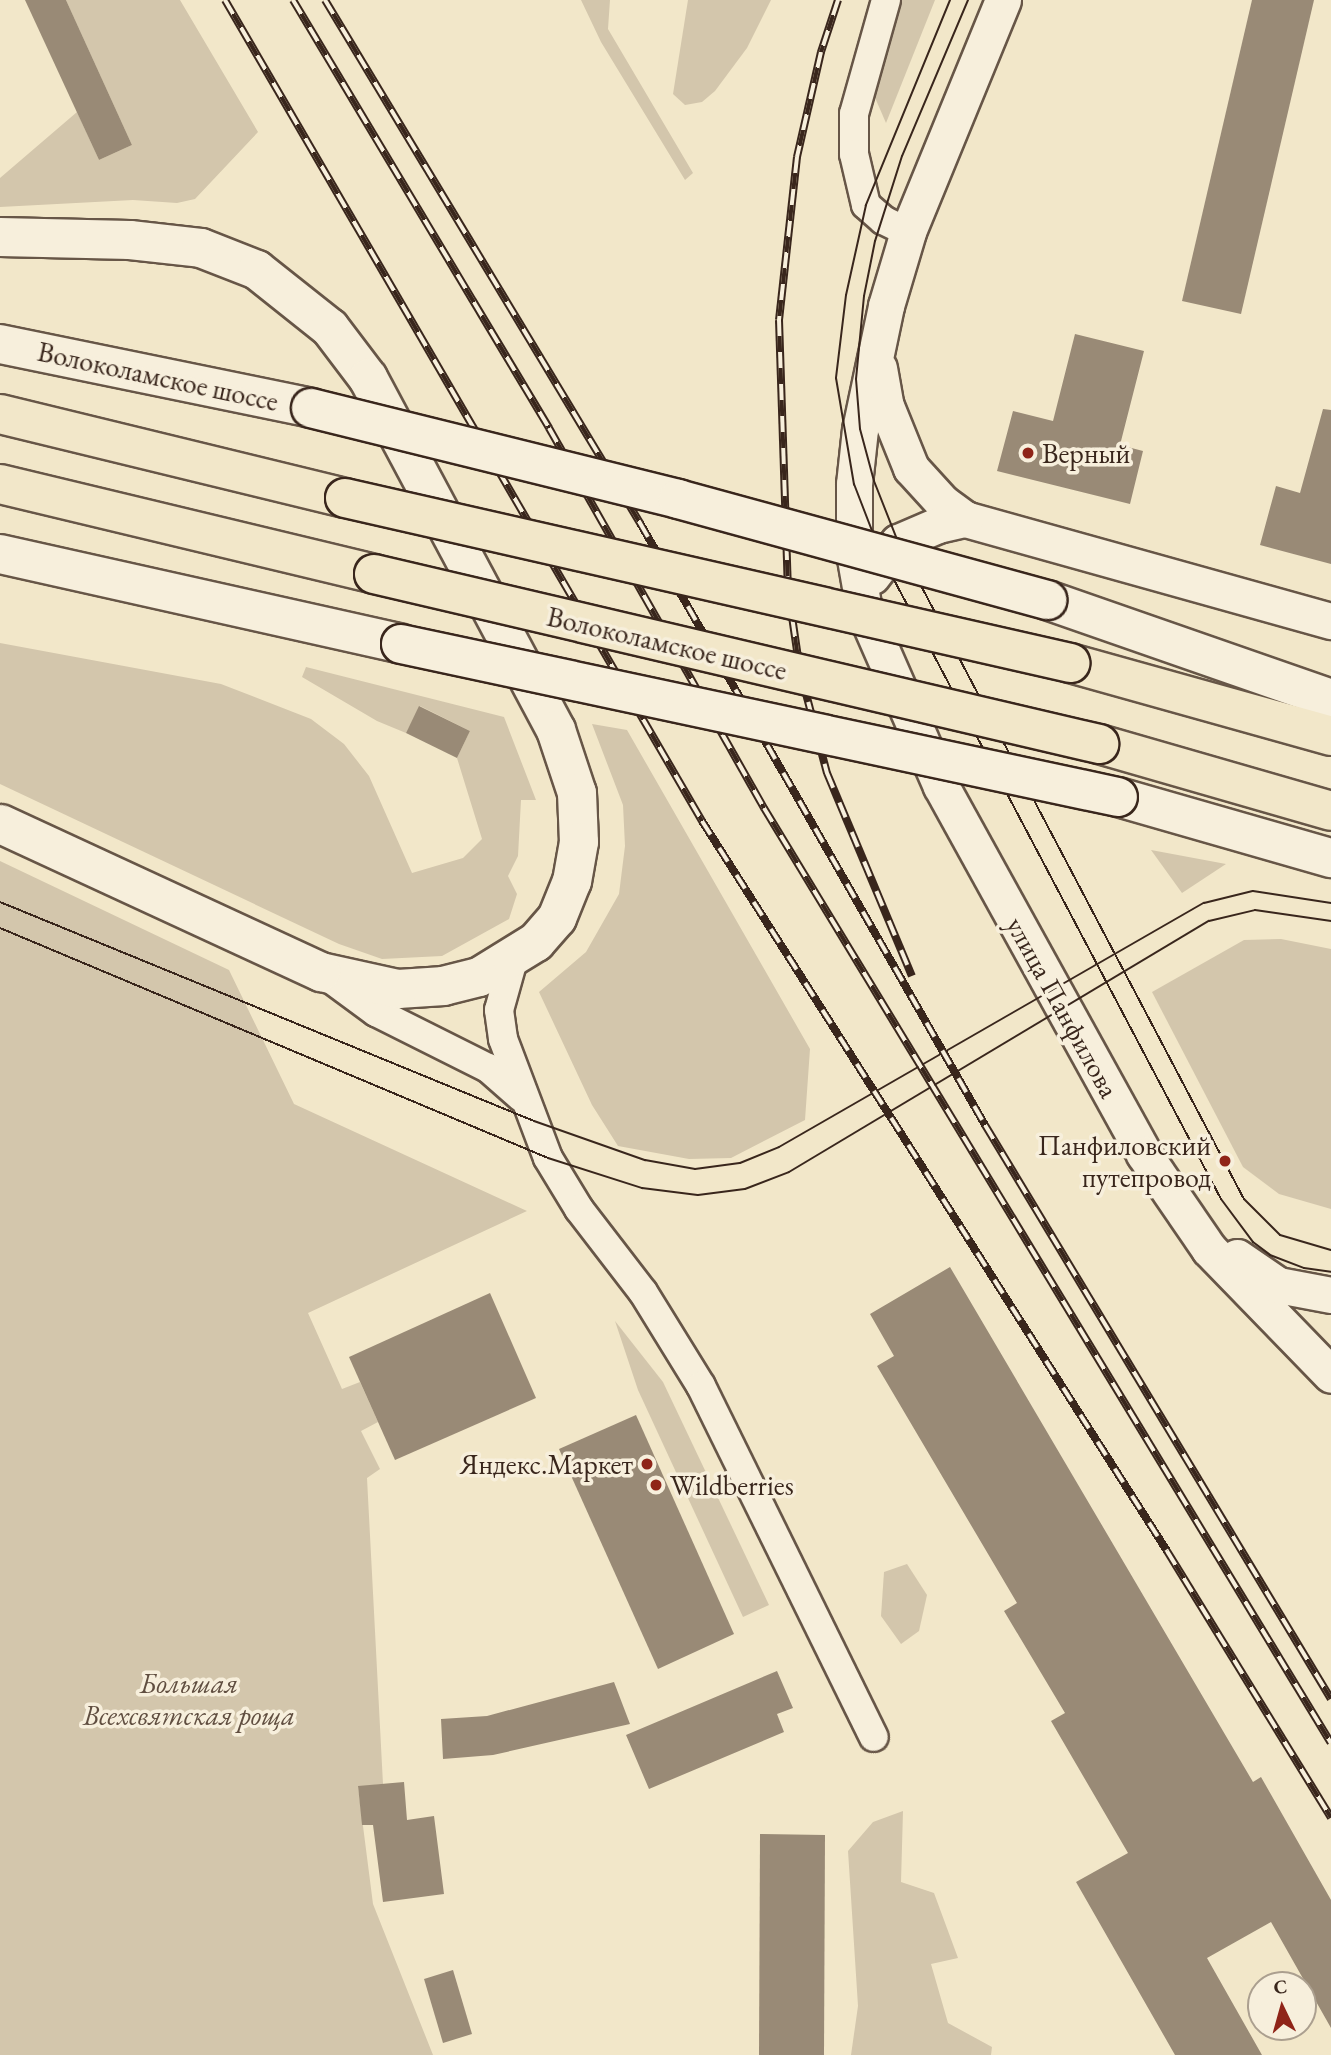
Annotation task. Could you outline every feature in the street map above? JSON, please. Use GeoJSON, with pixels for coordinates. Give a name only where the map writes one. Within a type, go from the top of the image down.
{"type":"FeatureCollection","features":[{"type":"Feature","properties":{"kind":"main road"},"geometry":{"type":"LineString","coordinates":[[0,237],[166,242],[232,259],[293,294],[330,328],[368,378],[556,730],[577,793],[579,842],[572,881],[557,918],[513,960],[456,983],[398,989],[321,972],[0,824]]}},
{"type":"Feature","properties":{"kind":"main road","name":"Волоколамское шоссе"},"geometry":{"type":"LineString","coordinates":[[0,344],[311,408],[678,499],[1047,600],[1331,699]]}},
{"type":"Feature","properties":{"kind":"main road"},"geometry":{"type":"LineString","coordinates":[[0,414],[345,498],[1070,663],[1331,736]]}},
{"type":"Feature","properties":{"kind":"main road","name":"Волоколамское шоссе"},"geometry":{"type":"LineString","coordinates":[[0,484],[1099,744],[1331,811]]}},
{"type":"Feature","properties":{"kind":"main road","name":"Волоколамское шоссе"},"geometry":{"type":"LineString","coordinates":[[0,554],[401,644],[1118,797],[1331,858]]}},
{"type":"Feature","properties":{"kind":"street"},"geometry":{"type":"LineString","coordinates":[[886,0],[854,114],[854,154],[866,205],[883,220],[908,232]]}},
{"type":"Feature","properties":{"kind":"street","name":"улица Панфилова"},"geometry":{"type":"LineString","coordinates":[[1003,0],[908,232],[878,343],[860,429],[854,484],[854,553],[869,624],[941,786],[1144,1154],[1209,1249],[1244,1287],[1329,1369]]}},
{"type":"Feature","properties":{"kind":"street"},"geometry":{"type":"LineString","coordinates":[[878,343],[880,378],[897,441],[926,486],[965,519],[1331,621]]}},
{"type":"Feature","properties":{"kind":"street"},"geometry":{"type":"LineString","coordinates":[[869,624],[872,576],[898,542],[965,519]]}},
{"type":"Feature","properties":{"kind":"street"},"geometry":{"type":"LineString","coordinates":[[513,960],[499,1010],[503,1039],[523,1100],[568,1193],[643,1292],[701,1386],[874,1737]]}},
{"type":"Feature","properties":{"kind":"street"},"geometry":{"type":"LineString","coordinates":[[321,972],[376,1012],[488,1068],[523,1100]]}},
{"type":"Feature","properties":{"kind":"street"},"geometry":{"type":"LineString","coordinates":[[1193,1222],[1278,1285],[1331,1295]]}},
{"type":"Feature","properties":{"kind":"green space"},"geometry":{"type":"Polygon","coordinates":[[[66,0],[180,0],[258,132],[195,199],[177,203],[133,200],[0,207],[0,178],[77,112],[99,160],[132,145],[66,0]]]}},
{"type":"Feature","properties":{"kind":"green space"},"geometry":{"type":"Polygon","coordinates":[[[581,0],[610,0],[608,29],[693,173],[685,180],[601,42],[581,0]]]}},
{"type":"Feature","properties":{"kind":"green space"},"geometry":{"type":"Polygon","coordinates":[[[688,0],[771,0],[747,48],[715,91],[702,102],[685,105],[673,94],[688,0]]]}},
{"type":"Feature","properties":{"kind":"green space"},"geometry":{"type":"Polygon","coordinates":[[[898,0],[935,0],[886,123],[873,93],[898,0]]]}},
{"type":"Feature","properties":{"kind":"green space"},"geometry":{"type":"Polygon","coordinates":[[[0,643],[221,684],[311,719],[344,744],[369,776],[412,873],[463,858],[482,839],[457,758],[470,731],[420,706],[406,733],[377,721],[302,677],[306,667],[504,717],[536,800],[521,800],[518,856],[508,876],[517,894],[509,919],[442,956],[382,959],[339,944],[0,784],[0,643]]]}},
{"type":"Feature","properties":{"kind":"green space"},"geometry":{"type":"Polygon","coordinates":[[[592,724],[627,730],[810,1049],[805,1120],[731,1158],[689,1159],[618,1146],[592,1105],[539,992],[586,952],[619,894],[625,846],[623,805],[592,724]]]}},
{"type":"Feature","properties":{"kind":"green space"},"geometry":{"type":"Polygon","coordinates":[[[1151,850],[1226,864],[1182,893],[1151,850]]]}},
{"type":"Feature","properties":{"kind":"green space","name":"Большая Всехсвятская роща"},"geometry":{"type":"Polygon","coordinates":[[[0,861],[229,970],[294,1104],[527,1211],[308,1313],[342,1389],[360,1382],[378,1422],[361,1431],[380,1469],[367,1478],[383,1784],[358,1787],[373,1904],[433,2055],[0,2055],[0,861]]]}},
{"type":"Feature","properties":{"kind":"green space"},"geometry":{"type":"Polygon","coordinates":[[[1281,939],[1331,949],[1331,1209],[1279,1194],[1243,1167],[1152,992],[1244,940],[1281,939]]]}},
{"type":"Feature","properties":{"kind":"green space"},"geometry":{"type":"Polygon","coordinates":[[[615,1321],[663,1382],[769,1605],[743,1617],[638,1390],[615,1321]]]}},
{"type":"Feature","properties":{"kind":"green space"},"geometry":{"type":"Polygon","coordinates":[[[907,1564],[927,1595],[919,1631],[901,1644],[881,1616],[884,1572],[907,1564]]]}},
{"type":"Feature","properties":{"kind":"green space"},"geometry":{"type":"Polygon","coordinates":[[[903,1811],[901,1882],[934,1893],[958,1958],[931,1964],[948,2023],[992,2047],[991,2055],[851,2055],[858,2006],[848,1851],[873,1822],[903,1811]]]}},
{"type":"Feature","properties":{"kind":"building"},"geometry":{"type":"Polygon","coordinates":[[[25,0],[66,0],[132,145],[99,160],[25,0]]]}},
{"type":"Feature","properties":{"kind":"building"},"geometry":{"type":"Polygon","coordinates":[[[1252,0],[1314,0],[1241,314],[1182,301],[1252,0]]]}},
{"type":"Feature","properties":{"kind":"building"},"geometry":{"type":"Polygon","coordinates":[[[1075,334],[1144,351],[1120,445],[1143,451],[1130,504],[997,471],[1013,411],[1053,421],[1075,334]]]}},
{"type":"Feature","properties":{"kind":"building"},"geometry":{"type":"Polygon","coordinates":[[[1323,409],[1331,410],[1331,564],[1260,545],[1276,486],[1300,493],[1323,409]]]}},
{"type":"Feature","properties":{"kind":"building"},"geometry":{"type":"Polygon","coordinates":[[[419,706],[470,731],[457,758],[406,733],[419,706]]]}},
{"type":"Feature","properties":{"kind":"building"},"geometry":{"type":"Polygon","coordinates":[[[950,1267],[1253,1782],[1261,1777],[1331,1900],[1331,2028],[1317,2003],[1317,1971],[1299,1971],[1271,1922],[1207,1958],[1247,2029],[1247,2041],[1254,2041],[1262,2055],[1175,2055],[1076,1882],[1128,1853],[1051,1721],[1065,1713],[1004,1611],[1017,1603],[877,1366],[894,1356],[870,1314],[950,1267]]]}},
{"type":"Feature","properties":{"kind":"building"},"geometry":{"type":"Polygon","coordinates":[[[490,1293],[536,1398],[395,1460],[349,1357],[490,1293]]]}},
{"type":"Feature","properties":{"kind":"building"},"geometry":{"type":"Polygon","coordinates":[[[636,1415],[734,1634],[658,1669],[559,1449],[636,1415]]]}},
{"type":"Feature","properties":{"kind":"building"},"geometry":{"type":"Polygon","coordinates":[[[777,1671],[793,1708],[777,1714],[784,1732],[649,1789],[626,1735],[777,1671]]]}},
{"type":"Feature","properties":{"kind":"building"},"geometry":{"type":"Polygon","coordinates":[[[614,1682],[630,1724],[493,1755],[443,1759],[441,1719],[487,1716],[614,1682]]]}},
{"type":"Feature","properties":{"kind":"building"},"geometry":{"type":"Polygon","coordinates":[[[404,1782],[407,1820],[434,1816],[444,1894],[383,1902],[373,1825],[362,1825],[358,1786],[404,1782]]]}},
{"type":"Feature","properties":{"kind":"building"},"geometry":{"type":"Polygon","coordinates":[[[760,1834],[825,1835],[824,2055],[759,2055],[760,1834]]]}},
{"type":"Feature","properties":{"kind":"building"},"geometry":{"type":"Polygon","coordinates":[[[453,1970],[472,2034],[443,2043],[424,1979],[453,1970]]]}},
{"type":"Feature","properties":{"kind":"tram line"},"geometry":{"type":"LineString","coordinates":[[950,0],[866,205],[846,295],[836,378],[854,484],[883,559],[1221,1199],[1253,1242],[1270,1255],[1304,1268],[1331,1272]]}},
{"type":"Feature","properties":{"kind":"tram line"},"geometry":{"type":"LineString","coordinates":[[968,0],[902,156],[875,241],[864,296],[856,379],[860,429],[874,481],[898,542],[1244,1199],[1280,1235],[1331,1250]]}},
{"type":"Feature","properties":{"kind":"tram line"},"geometry":{"type":"LineString","coordinates":[[0,902],[534,1121],[645,1160],[695,1169],[740,1163],[779,1147],[1204,903],[1253,891],[1331,903]]}},
{"type":"Feature","properties":{"kind":"tram line"},"geometry":{"type":"LineString","coordinates":[[0,928],[548,1158],[642,1188],[698,1195],[745,1189],[789,1172],[1209,921],[1255,910],[1331,921]]}},
{"type":"Feature","properties":{"kind":"railway"},"geometry":{"type":"LineString","coordinates":[[225,0],[702,821],[1167,1551],[1331,1818]]}},
{"type":"Feature","properties":{"kind":"railway"},"geometry":{"type":"LineString","coordinates":[[293,0],[549,428],[764,808],[1331,1743]]}},
{"type":"Feature","properties":{"kind":"railway"},"geometry":{"type":"LineString","coordinates":[[325,0],[640,523],[985,1125],[1331,1699]]}},
{"type":"Feature","properties":{"kind":"railway"},"geometry":{"type":"LineString","coordinates":[[838,0],[821,52],[797,157],[779,320],[788,589],[800,671],[827,773],[912,976]]}},
{"type":"Feature","properties":{"kind":"place","name":"Верный"},"geometry":{"type":"Point","coordinates":[1028,453]}},
{"type":"Feature","properties":{"kind":"place","name":"Панфиловский путепровод"},"geometry":{"type":"Point","coordinates":[1225,1161]}},
{"type":"Feature","properties":{"kind":"place","name":"Яндекс.Маркет"},"geometry":{"type":"Point","coordinates":[647,1464]}},
{"type":"Feature","properties":{"kind":"place","name":"Wildberries"},"geometry":{"type":"Point","coordinates":[656,1485]}}]}
